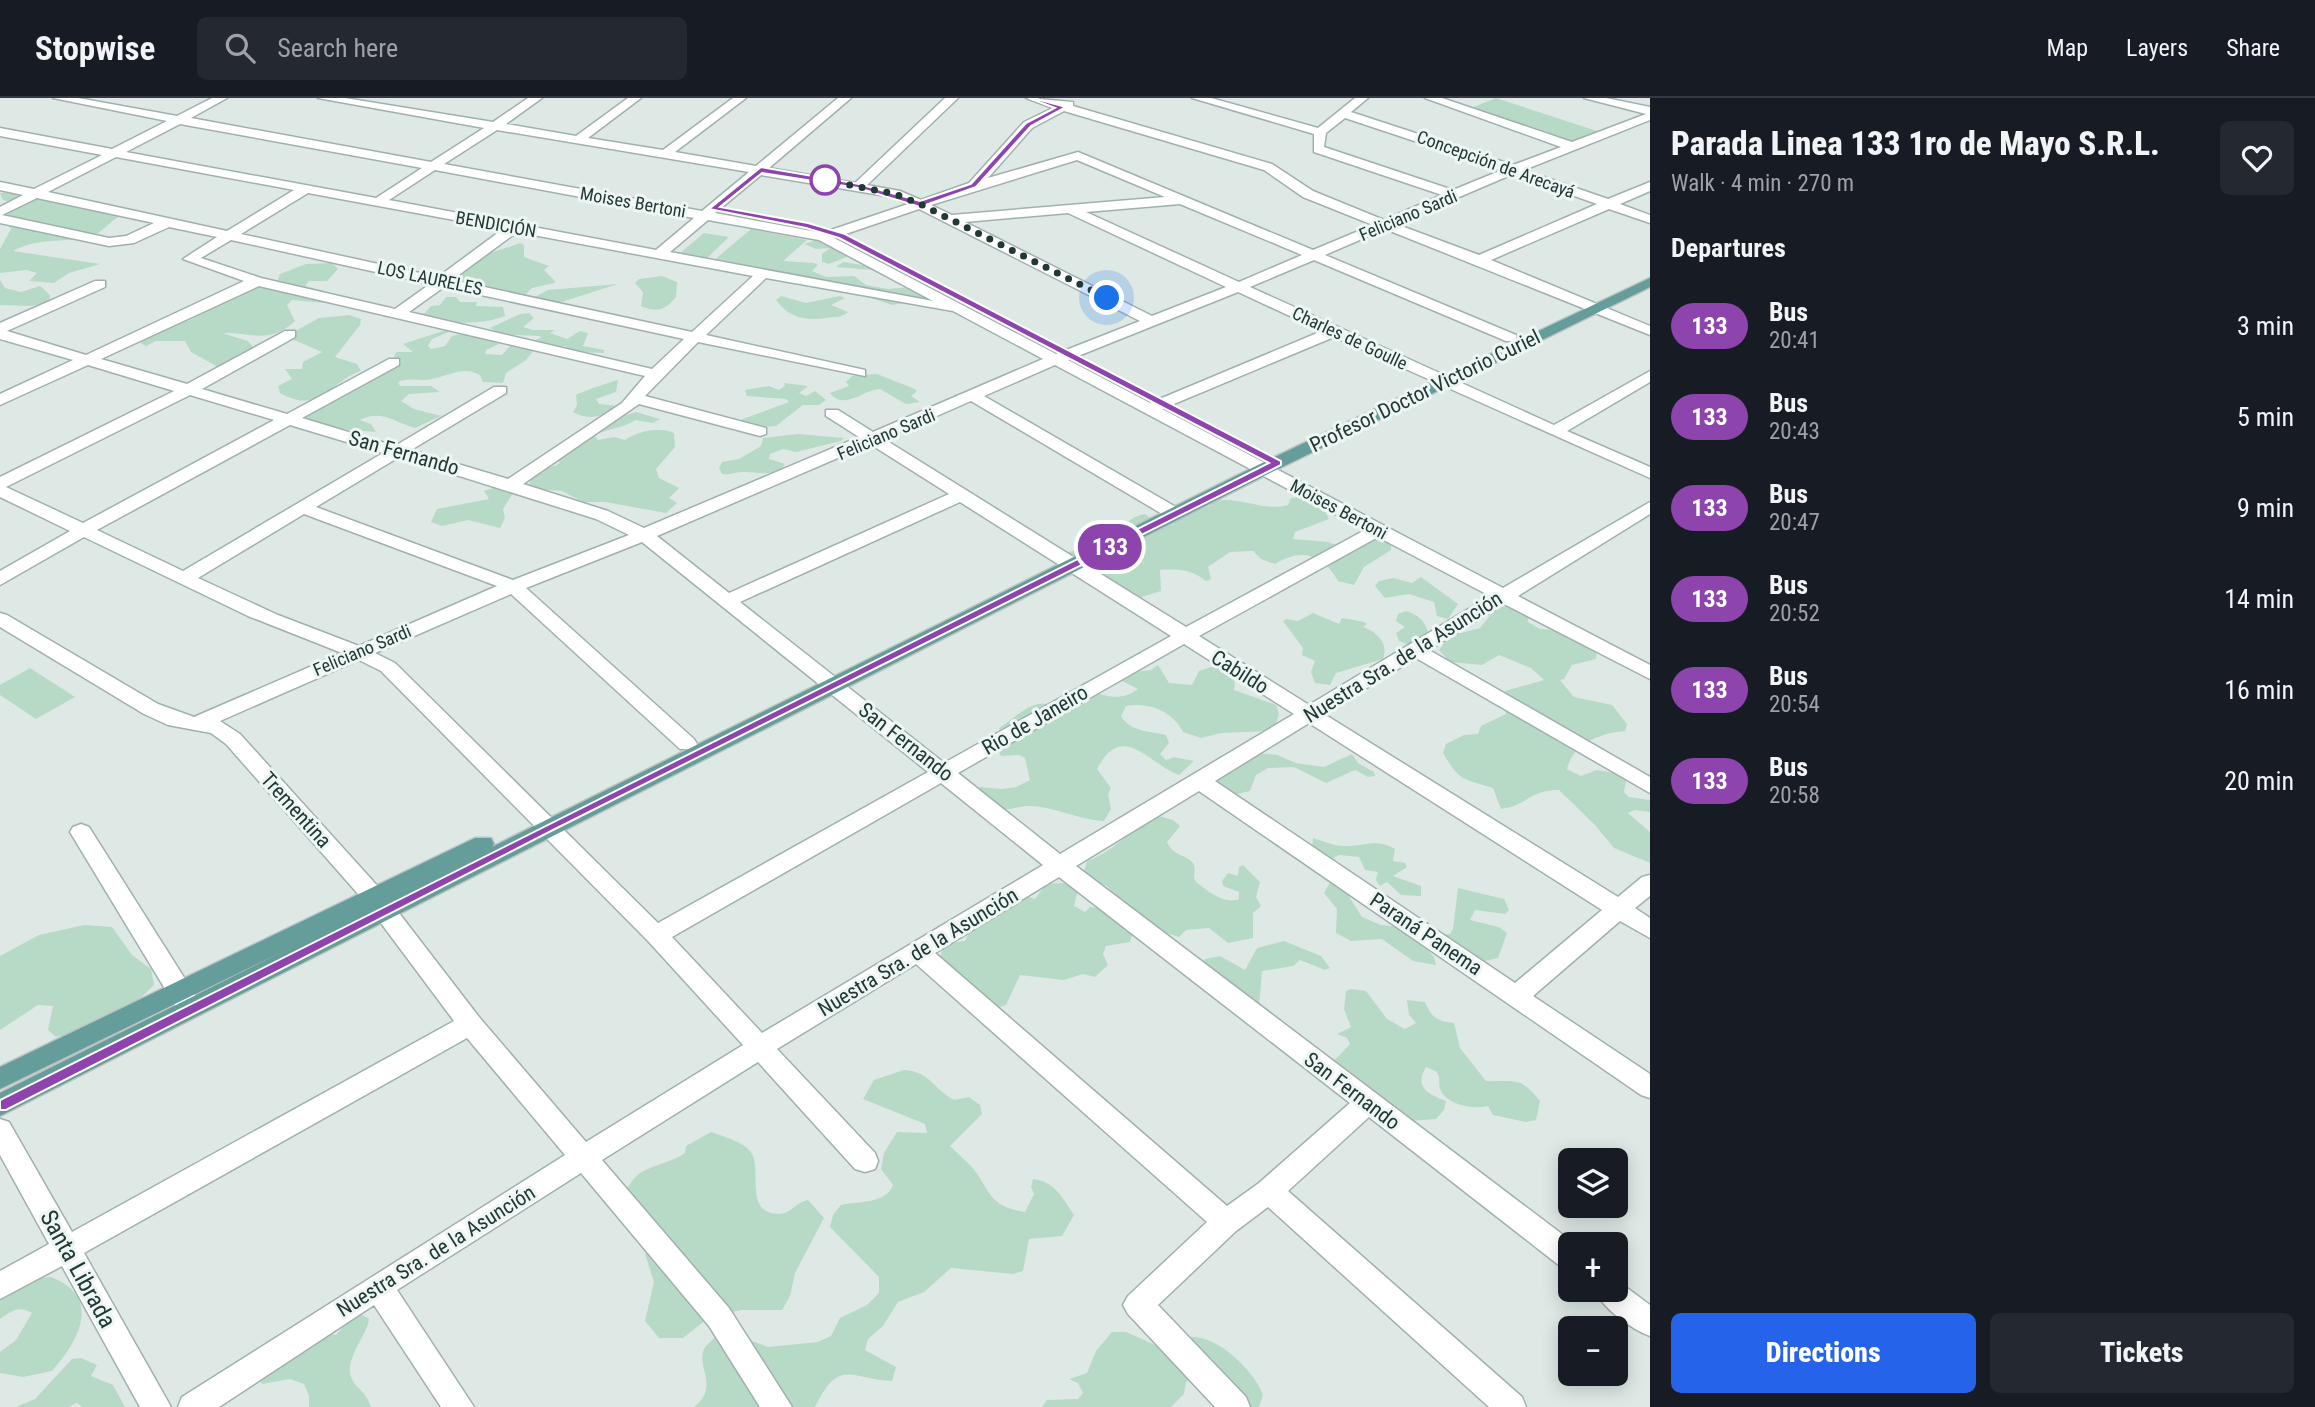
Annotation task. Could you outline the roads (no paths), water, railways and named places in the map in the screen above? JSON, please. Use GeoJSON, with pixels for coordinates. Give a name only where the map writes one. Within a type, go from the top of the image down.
{"type":"FeatureCollection","features":[{"type":"Feature","properties":{"kind":"main road","name":"Profesor Doctor Victorio Curiel"},"geometry":{"type":"LineString","coordinates":[[0,1079],[186,999],[1589,305],[1650,268]]}},
{"type":"Feature","properties":{"kind":"main road","name":"Profesor Doctor Victorio Curiel"},"geometry":{"type":"LineString","coordinates":[[1437,379],[1511,338],[1650,282]]}},
{"type":"Feature","properties":{"kind":"main road","name":"Profesor Doctor Victorio Curiel"},"geometry":{"type":"LineString","coordinates":[[544,822],[687,744],[828,681]]}},
{"type":"Feature","properties":{"kind":"main road","name":"Profesor Doctor Victorio Curiel"},"geometry":{"type":"LineString","coordinates":[[0,1105],[186,999]]}},
{"type":"Feature","properties":{"kind":"street","name":"Moises Bertoni"},"geometry":{"type":"LineString","coordinates":[[59,98],[437,163],[828,235],[991,314],[1063,357]]}},
{"type":"Feature","properties":{"kind":"street","name":"Moises Bertoni"},"geometry":{"type":"LineString","coordinates":[[90,98],[184,118]]}},
{"type":"Feature","properties":{"kind":"street"},"geometry":{"type":"LineString","coordinates":[[0,212],[221,98]]}},
{"type":"Feature","properties":{"kind":"street"},"geometry":{"type":"LineString","coordinates":[[324,98],[859,186],[920,204],[1152,321]]}},
{"type":"Feature","properties":{"kind":"street"},"geometry":{"type":"LineString","coordinates":[[407,112],[429,98]]}},
{"type":"Feature","properties":{"kind":"street"},"geometry":{"type":"LineString","coordinates":[[378,202],[536,98]]}},
{"type":"Feature","properties":{"kind":"street"},"geometry":{"type":"LineString","coordinates":[[576,141],[635,98]]}},
{"type":"Feature","properties":{"kind":"street"},"geometry":{"type":"LineString","coordinates":[[665,155],[740,98]]}},
{"type":"Feature","properties":{"kind":"street"},"geometry":{"type":"LineString","coordinates":[[659,254],[845,98]]}},
{"type":"Feature","properties":{"kind":"street"},"geometry":{"type":"LineString","coordinates":[[859,186],[952,98]]}},
{"type":"Feature","properties":{"kind":"street"},"geometry":{"type":"LineString","coordinates":[[1032,98],[1268,167],[1284,175],[1308,194],[1479,260],[1650,331]]}},
{"type":"Feature","properties":{"kind":"street"},"geometry":{"type":"LineString","coordinates":[[974,186],[1028,125],[1081,98]]}},
{"type":"Feature","properties":{"kind":"street"},"geometry":{"type":"LineString","coordinates":[[1198,98],[1320,132]]}},
{"type":"Feature","properties":{"kind":"street"},"geometry":{"type":"LineString","coordinates":[[1362,98],[1340,113],[1320,132],[1316,146],[1326,153],[1454,195]]}},
{"type":"Feature","properties":{"kind":"street"},"geometry":{"type":"LineString","coordinates":[[1432,98],[1572,146]]}},
{"type":"Feature","properties":{"kind":"street"},"geometry":{"type":"LineString","coordinates":[[1597,99],[1650,114]]}},
{"type":"Feature","properties":{"kind":"street","name":"Concepción de Arecayá"},"geometry":{"type":"LineString","coordinates":[[1340,113],[1397,129],[1650,219]]}},
{"type":"Feature","properties":{"kind":"street","name":"Feliciano Sardi"},"geometry":{"type":"LineString","coordinates":[[200,722],[513,586],[644,535],[975,397],[1063,357],[1241,286],[1650,114]]}},
{"type":"Feature","properties":{"kind":"street","name":"BENDICIÓN"},"geometry":{"type":"LineString","coordinates":[[0,132],[970,313],[991,314]]}},
{"type":"Feature","properties":{"kind":"street"},"geometry":{"type":"LineString","coordinates":[[828,235],[974,186],[1078,156],[1511,338]]}},
{"type":"Feature","properties":{"kind":"street"},"geometry":{"type":"LineString","coordinates":[[1479,260],[1650,186]]}},
{"type":"Feature","properties":{"kind":"street","name":"LOS LAURELES"},"geometry":{"type":"LineString","coordinates":[[0,187],[233,235],[860,373]]}},
{"type":"Feature","properties":{"kind":"street"},"geometry":{"type":"LineString","coordinates":[[306,189],[190,260],[257,281],[655,374]]}},
{"type":"Feature","properties":{"kind":"street"},"geometry":{"type":"LineString","coordinates":[[950,219],[1182,200]]}},
{"type":"Feature","properties":{"kind":"street","name":"Charles de Goulle"},"geometry":{"type":"LineString","coordinates":[[1073,209],[1437,379],[1650,473]]}},
{"type":"Feature","properties":{"kind":"street"},"geometry":{"type":"LineString","coordinates":[[0,219],[109,242],[129,240],[168,222]]}},
{"type":"Feature","properties":{"kind":"street"},"geometry":{"type":"LineString","coordinates":[[399,313],[515,228]]}},
{"type":"Feature","properties":{"kind":"street","name":"Moises Bertoni"},"geometry":{"type":"LineString","coordinates":[[828,235],[970,313],[1063,357],[1508,592],[1650,673]]}},
{"type":"Feature","properties":{"kind":"street"},"geometry":{"type":"LineString","coordinates":[[510,485],[617,415],[636,398],[655,374],[763,274]]}},
{"type":"Feature","properties":{"kind":"street"},"geometry":{"type":"LineString","coordinates":[[0,400],[257,281]]}},
{"type":"Feature","properties":{"kind":"street"},"geometry":{"type":"LineString","coordinates":[[0,332],[100,284]]}},
{"type":"Feature","properties":{"kind":"street"},"geometry":{"type":"LineString","coordinates":[[1157,406],[1336,331]]}},
{"type":"Feature","properties":{"kind":"street","name":"San Fernando"},"geometry":{"type":"LineString","coordinates":[[0,332],[186,391],[510,485],[601,515],[644,535],[1060,866],[1558,1248]]}},
{"type":"Feature","properties":{"kind":"street"},"geometry":{"type":"LineString","coordinates":[[0,484],[186,391],[290,334]]}},
{"type":"Feature","properties":{"kind":"street"},"geometry":{"type":"LineString","coordinates":[[0,579],[84,530],[394,362]]}},
{"type":"Feature","properties":{"kind":"street"},"geometry":{"type":"LineString","coordinates":[[1555,431],[1650,376]]}},
{"type":"Feature","properties":{"kind":"street"},"geometry":{"type":"LineString","coordinates":[[183,579],[500,390]]}},
{"type":"Feature","properties":{"kind":"street"},"geometry":{"type":"LineString","coordinates":[[975,397],[1170,511]]}},
{"type":"Feature","properties":{"kind":"street"},"geometry":{"type":"LineString","coordinates":[[636,398],[760,431]]}},
{"type":"Feature","properties":{"kind":"street","name":"Cabildo"},"geometry":{"type":"LineString","coordinates":[[832,413],[1650,929]]}},
{"type":"Feature","properties":{"kind":"street","name":"Moises Bertoni"},"geometry":{"type":"LineString","coordinates":[[1265,463],[1378,530],[1650,657]]}},
{"type":"Feature","properties":{"kind":"street"},"geometry":{"type":"LineString","coordinates":[[0,491],[279,623],[359,651],[388,667],[406,682],[656,935],[865,1161]]}},
{"type":"Feature","properties":{"kind":"street"},"geometry":{"type":"LineString","coordinates":[[726,601],[961,495]]}},
{"type":"Feature","properties":{"kind":"street","name":"Nuestra Sra. de la Asunción"},"geometry":{"type":"LineString","coordinates":[[193,1407],[377,1286],[759,1048],[1650,507]]}},
{"type":"Feature","properties":{"kind":"street"},"geometry":{"type":"LineString","coordinates":[[303,508],[513,586],[687,744]]}},
{"type":"Feature","properties":{"kind":"street","name":"Rio de Janeiro"},"geometry":{"type":"LineString","coordinates":[[656,935],[1184,636],[1378,530]]}},
{"type":"Feature","properties":{"kind":"street","name":"Trementina"},"geometry":{"type":"LineString","coordinates":[[0,619],[151,709],[175,720],[200,722],[217,727],[233,739],[379,904],[470,1024],[719,1317],[777,1407]]}},
{"type":"Feature","properties":{"kind":"street"},"geometry":{"type":"LineString","coordinates":[[1414,649],[1650,786]]}},
{"type":"Feature","properties":{"kind":"street","name":"Paraná Panema"},"geometry":{"type":"LineString","coordinates":[[1201,782],[1650,1088]]}},
{"type":"Feature","properties":{"kind":"street"},"geometry":{"type":"LineString","coordinates":[[81,832],[186,999]]}},
{"type":"Feature","properties":{"kind":"street"},"geometry":{"type":"LineString","coordinates":[[1517,995],[1650,883]]}},
{"type":"Feature","properties":{"kind":"street"},"geometry":{"type":"LineString","coordinates":[[918,952],[1226,1222]]}},
{"type":"Feature","properties":{"kind":"street"},"geometry":{"type":"LineString","coordinates":[[0,1286],[470,1024]]}},
{"type":"Feature","properties":{"kind":"street"},"geometry":{"type":"LineString","coordinates":[[1235,1407],[1138,1306],[1226,1222],[1269,1191],[1367,1103]]}},
{"type":"Feature","properties":{"kind":"street","name":"Santa Librada"},"geometry":{"type":"LineString","coordinates":[[0,1130],[156,1407]]}},
{"type":"Feature","properties":{"kind":"street"},"geometry":{"type":"LineString","coordinates":[[1269,1191],[1511,1407]]}},
{"type":"Feature","properties":{"kind":"street"},"geometry":{"type":"LineString","coordinates":[[377,1286],[458,1407]]}},
{"type":"Feature","properties":{"kind":"street"},"geometry":{"type":"LineString","coordinates":[[1624,1302],[1650,1323]]}}]}
